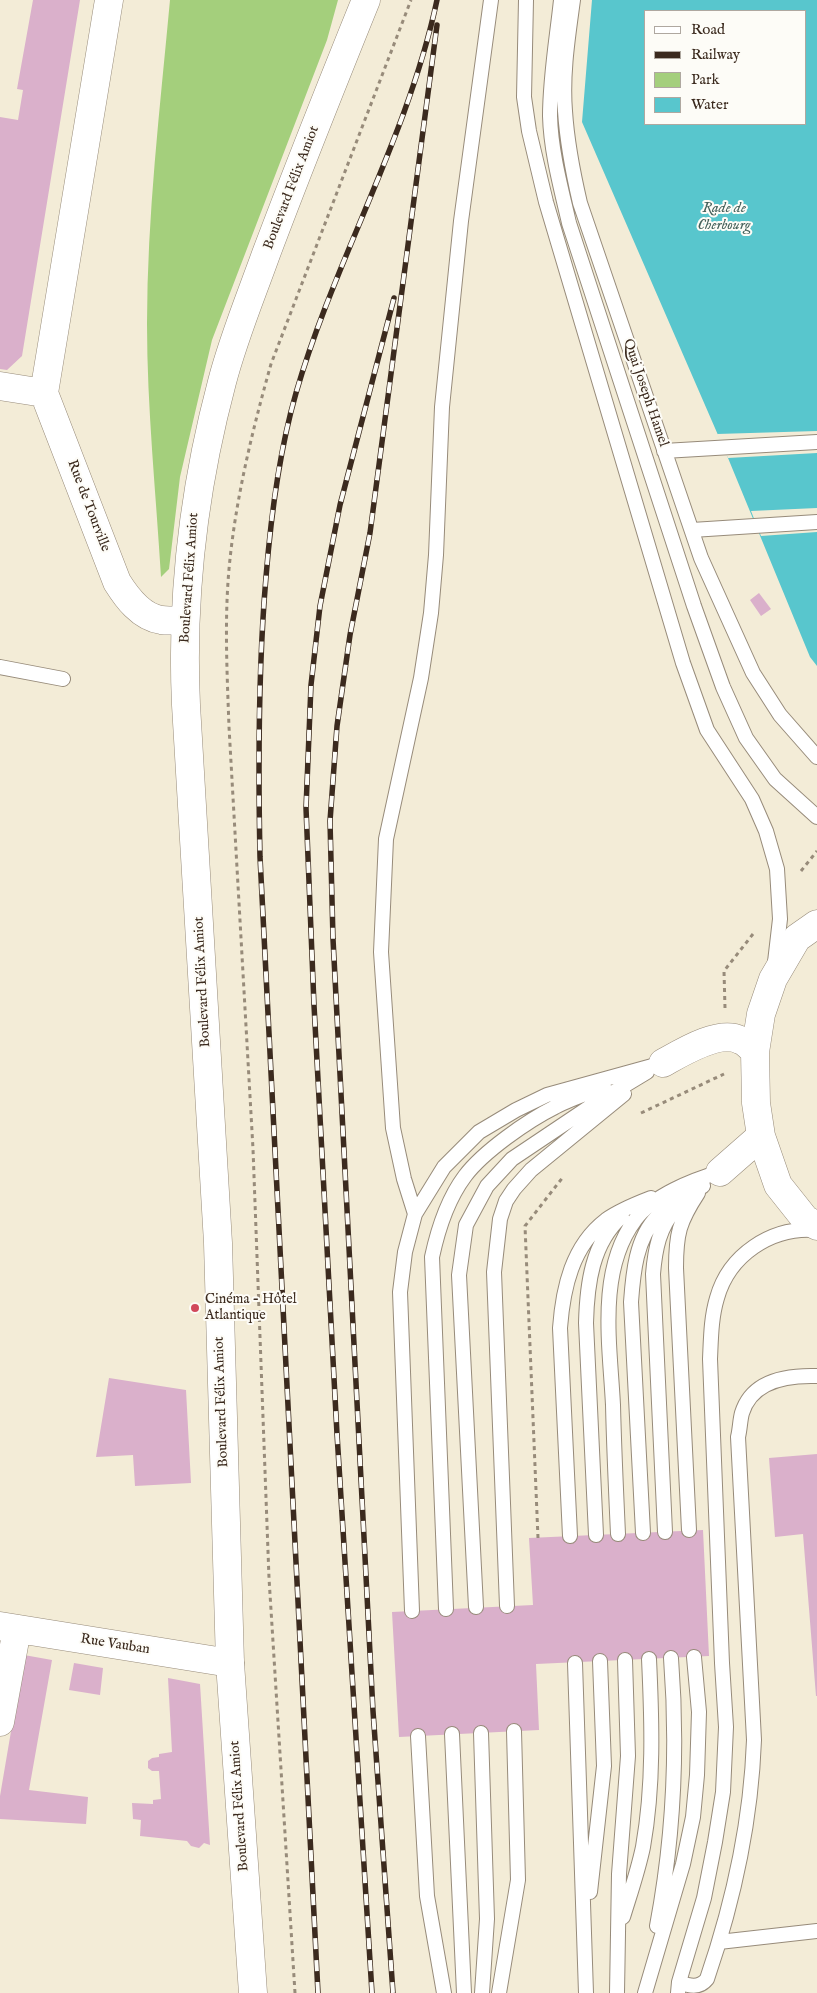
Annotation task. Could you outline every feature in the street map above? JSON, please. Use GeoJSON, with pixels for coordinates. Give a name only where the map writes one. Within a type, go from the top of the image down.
{"type":"FeatureCollection","features":[{"type":"Feature","properties":{"kind":"main road"},"geometry":{"type":"LineString","coordinates":[[0,386],[44,393],[109,0]]}},
{"type":"Feature","properties":{"kind":"main road","name":"Boulevard Félix Amiot"},"geometry":{"type":"LineString","coordinates":[[253,1993],[230,1663],[217,1234],[186,705],[186,620],[197,496],[208,436],[222,380],[293,182],[366,0]]}},
{"type":"Feature","properties":{"kind":"main road","name":"Rue de Tourville"},"geometry":{"type":"LineString","coordinates":[[44,393],[121,588],[135,606],[148,615],[160,620],[186,620]]}},
{"type":"Feature","properties":{"kind":"main road"},"geometry":{"type":"LineString","coordinates":[[817,924],[797,938],[773,979],[760,1014],[755,1052],[756,1103],[761,1136],[778,1186],[805,1219],[817,1228]]}},
{"type":"Feature","properties":{"kind":"main road"},"geometry":{"type":"LineString","coordinates":[[663,1063],[695,1045],[726,1036],[738,1039],[755,1052]]}},
{"type":"Feature","properties":{"kind":"main road"},"geometry":{"type":"LineString","coordinates":[[712,1179],[761,1136]]}},
{"type":"Feature","properties":{"kind":"main road"},"geometry":{"type":"LineString","coordinates":[[0,1722],[8,1628]]}},
{"type":"Feature","properties":{"kind":"main road","name":"Rue Vauban"},"geometry":{"type":"LineString","coordinates":[[8,1628],[230,1663]]}},
{"type":"Feature","properties":{"kind":"lane"},"geometry":{"type":"LineString","coordinates":[[415,1214],[404,1179],[393,1128],[381,952],[386,839],[421,678],[431,613],[436,555],[442,407],[461,221],[491,0]]}},
{"type":"Feature","properties":{"kind":"lane"},"geometry":{"type":"LineString","coordinates":[[526,0],[524,97],[529,131],[546,202],[683,662],[707,730],[752,799],[766,831],[777,869],[780,919],[773,979]]}},
{"type":"Feature","properties":{"kind":"lane"},"geometry":{"type":"LineString","coordinates":[[561,0],[550,117],[555,160],[569,223],[694,606],[723,687],[746,738],[775,779],[817,817]]}},
{"type":"Feature","properties":{"kind":"lane","name":"Quai Joseph Hamel"},"geometry":{"type":"LineString","coordinates":[[573,0],[565,63],[564,111],[571,163],[580,203],[701,558],[753,673],[780,715],[817,757]]}},
{"type":"Feature","properties":{"kind":"lane"},"geometry":{"type":"LineString","coordinates":[[664,451],[817,442]]}},
{"type":"Feature","properties":{"kind":"lane"},"geometry":{"type":"LineString","coordinates":[[692,530],[817,522]]}},
{"type":"Feature","properties":{"kind":"lane"},"geometry":{"type":"LineString","coordinates":[[0,667],[64,679]]}},
{"type":"Feature","properties":{"kind":"lane"},"geometry":{"type":"LineString","coordinates":[[412,1611],[400,1292],[405,1252],[415,1214],[444,1167],[479,1132],[547,1095],[663,1063]]}},
{"type":"Feature","properties":{"kind":"lane"},"geometry":{"type":"LineString","coordinates":[[507,1606],[494,1272],[500,1219],[510,1195],[531,1170],[663,1063]]}},
{"type":"Feature","properties":{"kind":"lane"},"geometry":{"type":"LineString","coordinates":[[476,1608],[459,1275],[466,1226],[487,1186],[512,1159],[594,1104],[663,1063]]}},
{"type":"Feature","properties":{"kind":"lane"},"geometry":{"type":"LineString","coordinates":[[446,1609],[432,1257],[438,1230],[452,1198],[465,1176],[498,1144],[554,1107],[663,1063]]}},
{"type":"Feature","properties":{"kind":"lane"},"geometry":{"type":"LineString","coordinates":[[643,1532],[631,1302],[637,1256],[646,1234],[657,1217],[680,1194],[704,1177],[712,1179]]}},
{"type":"Feature","properties":{"kind":"lane"},"geometry":{"type":"LineString","coordinates":[[618,1534],[609,1303],[613,1270],[623,1240],[635,1219],[652,1202],[680,1194],[712,1179]]}},
{"type":"Feature","properties":{"kind":"lane"},"geometry":{"type":"LineString","coordinates":[[689,1530],[676,1241],[681,1222],[712,1179]]}},
{"type":"Feature","properties":{"kind":"lane"},"geometry":{"type":"LineString","coordinates":[[570,1536],[560,1328],[562,1304],[568,1278],[577,1255],[593,1232],[607,1219],[650,1198],[680,1194]]}},
{"type":"Feature","properties":{"kind":"lane"},"geometry":{"type":"LineString","coordinates":[[665,1532],[653,1274],[655,1250],[661,1230],[680,1194]]}},
{"type":"Feature","properties":{"kind":"lane"},"geometry":{"type":"LineString","coordinates":[[596,1535],[586,1333],[586,1295],[592,1268],[600,1245],[614,1224],[632,1207]]}},
{"type":"Feature","properties":{"kind":"lane"},"geometry":{"type":"LineString","coordinates":[[817,1228],[781,1232],[745,1253],[729,1270],[717,1296],[711,1323],[710,1359],[726,1727],[723,1792],[716,1842],[704,1898],[678,1988],[704,1983],[707,1979],[719,1942],[743,1844],[752,1787],[754,1740],[738,1437],[742,1414],[748,1400],[757,1390],[772,1380],[790,1376],[817,1376]]}},
{"type":"Feature","properties":{"kind":"lane"},"geometry":{"type":"LineString","coordinates":[[645,1992],[683,1864],[693,1817],[697,1775],[698,1712],[694,1657]]}},
{"type":"Feature","properties":{"kind":"lane"},"geometry":{"type":"LineString","coordinates":[[645,1992],[661,1907],[671,1823],[676,1761],[672,1658]]}},
{"type":"Feature","properties":{"kind":"lane"},"geometry":{"type":"LineString","coordinates":[[618,1931],[643,1848],[649,1804],[651,1756],[649,1659]]}},
{"type":"Feature","properties":{"kind":"lane"},"geometry":{"type":"LineString","coordinates":[[617,1993],[619,1874],[628,1756],[625,1660]]}},
{"type":"Feature","properties":{"kind":"lane"},"geometry":{"type":"LineString","coordinates":[[584,1938],[604,1766],[600,1661]]}},
{"type":"Feature","properties":{"kind":"lane"},"geometry":{"type":"LineString","coordinates":[[575,1663],[586,1993]]}},
{"type":"Feature","properties":{"kind":"lane"},"geometry":{"type":"LineString","coordinates":[[499,1993],[518,1880],[514,1731]]}},
{"type":"Feature","properties":{"kind":"lane"},"geometry":{"type":"LineString","coordinates":[[481,1733],[487,1920],[482,1993]]}},
{"type":"Feature","properties":{"kind":"lane"},"geometry":{"type":"LineString","coordinates":[[452,1734],[464,1993]]}},
{"type":"Feature","properties":{"kind":"lane"},"geometry":{"type":"LineString","coordinates":[[418,1736],[427,1896],[444,1993]]}},
{"type":"Feature","properties":{"kind":"lane"},"geometry":{"type":"LineString","coordinates":[[719,1942],[817,1930]]}},
{"type":"Feature","properties":{"kind":"path"},"geometry":{"type":"LineString","coordinates":[[295,1993],[268,1578],[254,1149],[228,727],[228,584],[244,471],[255,419],[271,364],[411,0]]}},
{"type":"Feature","properties":{"kind":"path"},"geometry":{"type":"LineString","coordinates":[[640,1113],[727,1073],[724,972],[817,851]]}},
{"type":"Feature","properties":{"kind":"path"},"geometry":{"type":"LineString","coordinates":[[538,1538],[525,1226],[567,1172]]}},
{"type":"Feature","properties":{"kind":"green space"},"geometry":{"type":"Polygon","coordinates":[[[170,0],[338,0],[327,40],[212,340],[180,477],[169,569],[161,577],[148,387],[147,324],[149,243],[170,0]]]}},
{"type":"Feature","properties":{"kind":"water","name":"Rade de Cherbourg"},"geometry":{"type":"Polygon","coordinates":[[[592,0],[817,0],[817,666],[810,657],[728,458],[582,122],[592,0]]]}},
{"type":"Feature","properties":{"kind":"pier"},"geometry":{"type":"Polygon","coordinates":[[[817,431],[817,453],[728,458],[717,434],[817,431]]]}},
{"type":"Feature","properties":{"kind":"pier"},"geometry":{"type":"Polygon","coordinates":[[[817,508],[817,532],[761,536],[751,511],[817,508]]]}},
{"type":"Feature","properties":{"kind":"building"},"geometry":{"type":"Polygon","coordinates":[[[33,0],[80,0],[22,356],[7,370],[0,369],[0,117],[18,120],[23,90],[17,89],[33,0]]]}},
{"type":"Feature","properties":{"kind":"building"},"geometry":{"type":"Polygon","coordinates":[[[759,593],[771,609],[761,616],[750,600],[759,593]]]}},
{"type":"Feature","properties":{"kind":"building"},"geometry":{"type":"Polygon","coordinates":[[[109,1378],[186,1390],[191,1483],[135,1486],[133,1455],[96,1457],[109,1378]]]}},
{"type":"Feature","properties":{"kind":"building"},"geometry":{"type":"Polygon","coordinates":[[[817,1454],[816,1696],[803,1534],[775,1537],[769,1458],[817,1454]]]}},
{"type":"Feature","properties":{"kind":"building"},"geometry":{"type":"Polygon","coordinates":[[[703,1530],[709,1656],[536,1664],[539,1730],[399,1737],[392,1612],[533,1605],[529,1538],[703,1530]]]}},
{"type":"Feature","properties":{"kind":"building"},"geometry":{"type":"Polygon","coordinates":[[[24,1655],[52,1660],[29,1790],[88,1797],[86,1824],[0,1819],[0,1796],[24,1655]]]}},
{"type":"Feature","properties":{"kind":"building"},"geometry":{"type":"Polygon","coordinates":[[[74,1663],[103,1668],[100,1695],[69,1690],[74,1663]]]}},
{"type":"Feature","properties":{"kind":"building"},"geometry":{"type":"Polygon","coordinates":[[[168,1678],[200,1684],[210,1845],[204,1843],[199,1848],[191,1846],[187,1841],[140,1836],[141,1820],[133,1819],[132,1803],[153,1804],[153,1800],[161,1799],[159,1771],[152,1771],[148,1768],[148,1761],[159,1757],[159,1754],[172,1752],[168,1678]]]}},
{"type":"Feature","properties":{"kind":"railway"},"geometry":{"type":"LineString","coordinates":[[318,1993],[260,857],[259,717],[263,612],[276,484],[296,393],[330,294],[390,149],[408,100],[424,51],[437,0]]}},
{"type":"Feature","properties":{"kind":"railway"},"geometry":{"type":"LineString","coordinates":[[393,1993],[373,1711],[333,939],[330,821],[337,726],[350,635],[370,533],[437,25]]}},
{"type":"Feature","properties":{"kind":"railway"},"geometry":{"type":"LineString","coordinates":[[372,1993],[337,1434],[314,1005],[306,808],[311,685],[320,606],[340,505],[394,298]]}},
{"type":"Feature","properties":{"kind":"place","name":"Cinéma - Hôtel Atlantique"},"geometry":{"type":"Point","coordinates":[195,1308]}}]}
